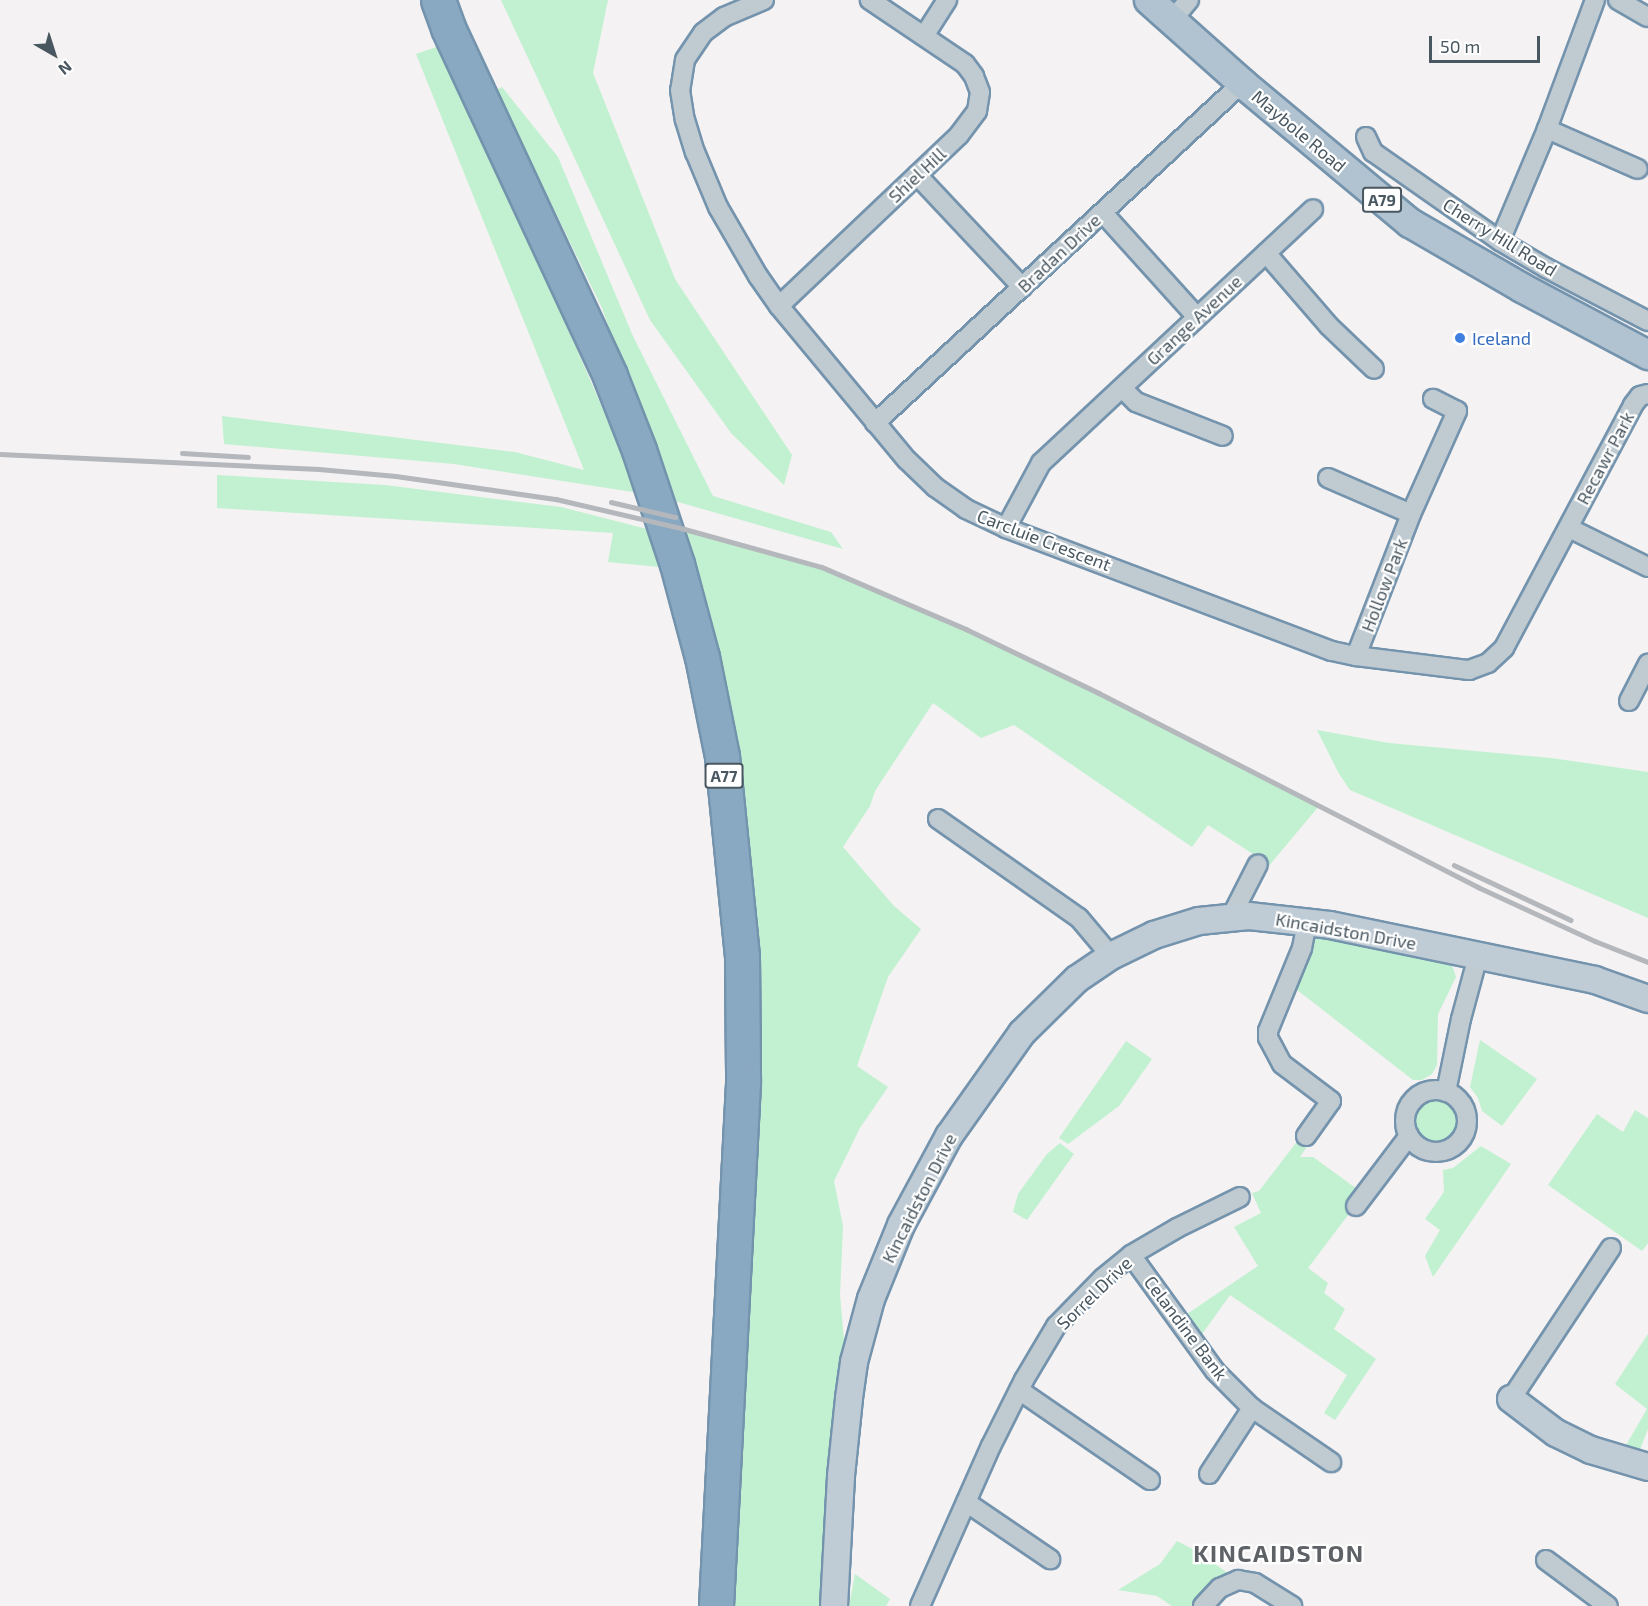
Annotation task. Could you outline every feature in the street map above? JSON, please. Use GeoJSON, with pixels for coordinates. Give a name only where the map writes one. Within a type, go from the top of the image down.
{"type":"FeatureCollection","features":[{"type":"Feature","properties":{"kind":"highway","name":"A77"},"geometry":{"type":"LineString","coordinates":[[438,0],[448,28],[610,376],[639,450],[677,564],[702,657],[722,756],[742,957],[743,1083],[716,1606]]}},
{"type":"Feature","properties":{"kind":"main road","name":"Maybole Road"},"geometry":{"type":"LineString","coordinates":[[1149,0],[1181,10],[1242,83],[1410,223],[1522,288],[1648,355]]}},
{"type":"Feature","properties":{"kind":"street","name":"Carcluie Crescent"},"geometry":{"type":"LineString","coordinates":[[764,0],[724,17],[703,33],[685,60],[680,90],[694,152],[718,207],[758,276],[779,306],[875,423],[935,487],[966,509],[1006,528],[1332,651],[1469,670],[1488,663],[1504,648],[1569,528]]}},
{"type":"Feature","properties":{"kind":"street"},"geometry":{"type":"LineString","coordinates":[[870,0],[924,36],[947,0]]}},
{"type":"Feature","properties":{"kind":"street"},"geometry":{"type":"LineString","coordinates":[[1500,241],[1547,129],[1595,0]]}},
{"type":"Feature","properties":{"kind":"street"},"geometry":{"type":"LineString","coordinates":[[1618,0],[1648,17]]}},
{"type":"Feature","properties":{"kind":"street","name":"Shiel Hill"},"geometry":{"type":"LineString","coordinates":[[779,306],[959,135],[977,111],[980,92],[974,76],[965,64],[924,36]]}},
{"type":"Feature","properties":{"kind":"street","name":"Bradan Drive"},"geometry":{"type":"LineString","coordinates":[[875,423],[1242,83]]}},
{"type":"Feature","properties":{"kind":"street"},"geometry":{"type":"LineString","coordinates":[[1547,129],[1638,169]]}},
{"type":"Feature","properties":{"kind":"street","name":"Cherry Hill Road"},"geometry":{"type":"LineString","coordinates":[[1366,137],[1373,152],[1500,241],[1546,268],[1648,321]]}},
{"type":"Feature","properties":{"kind":"street"},"geometry":{"type":"LineString","coordinates":[[917,175],[1022,287]]}},
{"type":"Feature","properties":{"kind":"street","name":"Grange Avenue"},"geometry":{"type":"LineString","coordinates":[[1006,528],[1041,463],[1313,209]]}},
{"type":"Feature","properties":{"kind":"street"},"geometry":{"type":"LineString","coordinates":[[1103,213],[1197,317]]}},
{"type":"Feature","properties":{"kind":"street"},"geometry":{"type":"LineString","coordinates":[[1266,253],[1329,326],[1374,369]]}},
{"type":"Feature","properties":{"kind":"street"},"geometry":{"type":"LineString","coordinates":[[1122,388],[1136,402],[1223,436]]}},
{"type":"Feature","properties":{"kind":"street","name":"Recawr Park"},"geometry":{"type":"LineString","coordinates":[[1569,528],[1633,405],[1640,396],[1648,394]]}},
{"type":"Feature","properties":{"kind":"street","name":"Hollow Park"},"geometry":{"type":"LineString","coordinates":[[1356,656],[1412,514],[1457,411],[1433,399]]}},
{"type":"Feature","properties":{"kind":"street","name":"Hollow Park"},"geometry":{"type":"LineString","coordinates":[[1328,478],[1412,514]]}},
{"type":"Feature","properties":{"kind":"street"},"geometry":{"type":"LineString","coordinates":[[1569,528],[1648,567]]}},
{"type":"Feature","properties":{"kind":"street"},"geometry":{"type":"LineString","coordinates":[[1629,701],[1648,664]]}},
{"type":"Feature","properties":{"kind":"street"},"geometry":{"type":"LineString","coordinates":[[938,819],[1079,918],[1112,956]]}},
{"type":"Feature","properties":{"kind":"street"},"geometry":{"type":"LineString","coordinates":[[1231,917],[1258,864]]}},
{"type":"Feature","properties":{"kind":"street","name":"Kincaidston Drive"},"geometry":{"type":"LineString","coordinates":[[834,1606],[841,1476],[854,1362],[871,1299],[901,1225],[949,1136],[1022,1033],[1077,979],[1112,956],[1154,935],[1199,921],[1249,916],[1307,922],[1595,980],[1648,999]]}},
{"type":"Feature","properties":{"kind":"street"},"geometry":{"type":"LineString","coordinates":[[1306,1136],[1331,1101],[1282,1064],[1268,1038],[1272,1019],[1302,948],[1307,922]]}},
{"type":"Feature","properties":{"kind":"street"},"geometry":{"type":"LineString","coordinates":[[1446,1092],[1461,1019],[1478,956]]}},
{"type":"Feature","properties":{"kind":"street"},"geometry":{"type":"LineString","coordinates":[[1427,1091],[1446,1092],[1455,1096],[1465,1110],[1466,1128],[1457,1144],[1449,1149],[1431,1151],[1415,1143],[1409,1136],[1405,1119],[1412,1102],[1427,1091]]}},
{"type":"Feature","properties":{"kind":"street"},"geometry":{"type":"LineString","coordinates":[[1356,1206],[1409,1136]]}},
{"type":"Feature","properties":{"kind":"street","name":"Sorrel Drive"},"geometry":{"type":"LineString","coordinates":[[920,1606],[1019,1390],[1056,1326],[1103,1278],[1131,1255],[1177,1228],[1240,1197]]}},
{"type":"Feature","properties":{"kind":"street"},"geometry":{"type":"LineString","coordinates":[[1611,1248],[1511,1399],[1556,1433],[1591,1450],[1648,1467]]}},
{"type":"Feature","properties":{"kind":"street","name":"Celandine Bank"},"geometry":{"type":"LineString","coordinates":[[1131,1255],[1215,1371],[1252,1408],[1331,1462]]}},
{"type":"Feature","properties":{"kind":"street"},"geometry":{"type":"LineString","coordinates":[[1019,1390],[1150,1480]]}},
{"type":"Feature","properties":{"kind":"street"},"geometry":{"type":"LineString","coordinates":[[1209,1474],[1252,1408]]}},
{"type":"Feature","properties":{"kind":"street"},"geometry":{"type":"LineString","coordinates":[[966,1502],[1050,1559]]}},
{"type":"Feature","properties":{"kind":"street"},"geometry":{"type":"LineString","coordinates":[[1546,1560],[1608,1606]]}},
{"type":"Feature","properties":{"kind":"street"},"geometry":{"type":"LineString","coordinates":[[1203,1606],[1220,1588],[1238,1580],[1255,1583],[1292,1606]]}},
{"type":"Feature","properties":{"kind":"green space"},"geometry":{"type":"Polygon","coordinates":[[[501,0],[608,0],[593,73],[675,279],[792,455],[784,485],[731,433],[650,320],[501,0]]]}},
{"type":"Feature","properties":{"kind":"green space"},"geometry":{"type":"Polygon","coordinates":[[[445,44],[639,493],[454,464],[224,444],[222,416],[515,452],[584,470],[416,54],[445,44]]]}},
{"type":"Feature","properties":{"kind":"green space"},"geometry":{"type":"Polygon","coordinates":[[[502,87],[558,157],[632,334],[713,496],[831,532],[843,549],[671,500],[602,308],[496,90],[502,87]]]}},
{"type":"Feature","properties":{"kind":"green space"},"geometry":{"type":"Polygon","coordinates":[[[217,475],[385,485],[561,507],[647,529],[659,567],[608,562],[613,533],[217,508],[217,475]]]}},
{"type":"Feature","properties":{"kind":"green space"},"geometry":{"type":"Polygon","coordinates":[[[681,528],[824,568],[882,591],[966,629],[1319,806],[1268,867],[1258,864],[1253,854],[1208,825],[1192,847],[1014,725],[981,738],[933,703],[875,791],[870,806],[843,847],[894,906],[921,929],[888,977],[857,1066],[888,1087],[860,1128],[834,1181],[843,1226],[840,1295],[849,1398],[834,1606],[716,1606],[743,1083],[681,528]]]}},
{"type":"Feature","properties":{"kind":"green space"},"geometry":{"type":"Polygon","coordinates":[[[1317,730],[1389,743],[1551,758],[1648,772],[1648,918],[1350,790],[1338,772],[1317,730]]]}},
{"type":"Feature","properties":{"kind":"green space"},"geometry":{"type":"Polygon","coordinates":[[[1319,935],[1451,962],[1456,977],[1438,1014],[1437,1065],[1432,1074],[1422,1080],[1413,1080],[1292,986],[1312,940],[1319,935]]]}},
{"type":"Feature","properties":{"kind":"green space"},"geometry":{"type":"Polygon","coordinates":[[[1480,1040],[1537,1079],[1502,1126],[1482,1111],[1478,1098],[1470,1087],[1480,1040]]]}},
{"type":"Feature","properties":{"kind":"green space"},"geometry":{"type":"Polygon","coordinates":[[[1126,1041],[1152,1059],[1119,1106],[1068,1144],[1059,1138],[1126,1041]]]}},
{"type":"Feature","properties":{"kind":"green space"},"geometry":{"type":"Polygon","coordinates":[[[1436,1098],[1452,1104],[1458,1120],[1452,1136],[1436,1142],[1420,1136],[1414,1120],[1420,1104],[1436,1098]]]}},
{"type":"Feature","properties":{"kind":"green space"},"geometry":{"type":"Polygon","coordinates":[[[1635,1110],[1648,1118],[1648,1243],[1642,1251],[1548,1185],[1597,1114],[1623,1132],[1635,1110]]]}},
{"type":"Feature","properties":{"kind":"green space"},"geometry":{"type":"Polygon","coordinates":[[[1299,1139],[1308,1145],[1300,1157],[1313,1157],[1364,1194],[1308,1268],[1328,1283],[1324,1293],[1345,1309],[1334,1329],[1376,1359],[1335,1420],[1324,1413],[1347,1375],[1230,1295],[1195,1344],[1178,1320],[1258,1266],[1234,1227],[1261,1213],[1252,1193],[1259,1191],[1299,1139]]]}},
{"type":"Feature","properties":{"kind":"green space"},"geometry":{"type":"Polygon","coordinates":[[[1060,1143],[1074,1154],[1027,1220],[1013,1212],[1018,1194],[1047,1154],[1060,1143]]]}},
{"type":"Feature","properties":{"kind":"green space"},"geometry":{"type":"Polygon","coordinates":[[[1481,1146],[1511,1164],[1433,1277],[1425,1256],[1440,1230],[1425,1219],[1444,1192],[1443,1170],[1453,1168],[1481,1146]]]}},
{"type":"Feature","properties":{"kind":"green space"},"geometry":{"type":"Polygon","coordinates":[[[1648,1334],[1648,1429],[1637,1457],[1622,1452],[1647,1409],[1615,1384],[1648,1334]]]}},
{"type":"Feature","properties":{"kind":"green space"},"geometry":{"type":"Polygon","coordinates":[[[1177,1541],[1196,1551],[1238,1580],[1203,1606],[1172,1606],[1157,1596],[1118,1590],[1160,1564],[1177,1541]]]}},
{"type":"Feature","properties":{"kind":"green space"},"geometry":{"type":"Polygon","coordinates":[[[855,1574],[890,1599],[886,1606],[849,1606],[855,1574]]]}},
{"type":"Feature","properties":{"kind":"railway"},"geometry":{"type":"LineString","coordinates":[[182,453],[248,457]]}},
{"type":"Feature","properties":{"kind":"railway"},"geometry":{"type":"LineString","coordinates":[[0,454],[319,469],[396,476],[556,499],[681,528],[822,567],[966,629],[1099,693],[1478,887],[1595,941],[1648,962]]}},
{"type":"Feature","properties":{"kind":"railway"},"geometry":{"type":"LineString","coordinates":[[611,502],[675,517]]}},
{"type":"Feature","properties":{"kind":"railway"},"geometry":{"type":"LineString","coordinates":[[1454,865],[1571,920]]}},
{"type":"Feature","properties":{"kind":"place","name":"Iceland"},"geometry":{"type":"Point","coordinates":[1460,338]}},
{"type":"Feature","properties":{"kind":"district","name":"KINCAIDSTON"},"geometry":{"type":"Point","coordinates":[1279,1553]}}]}
